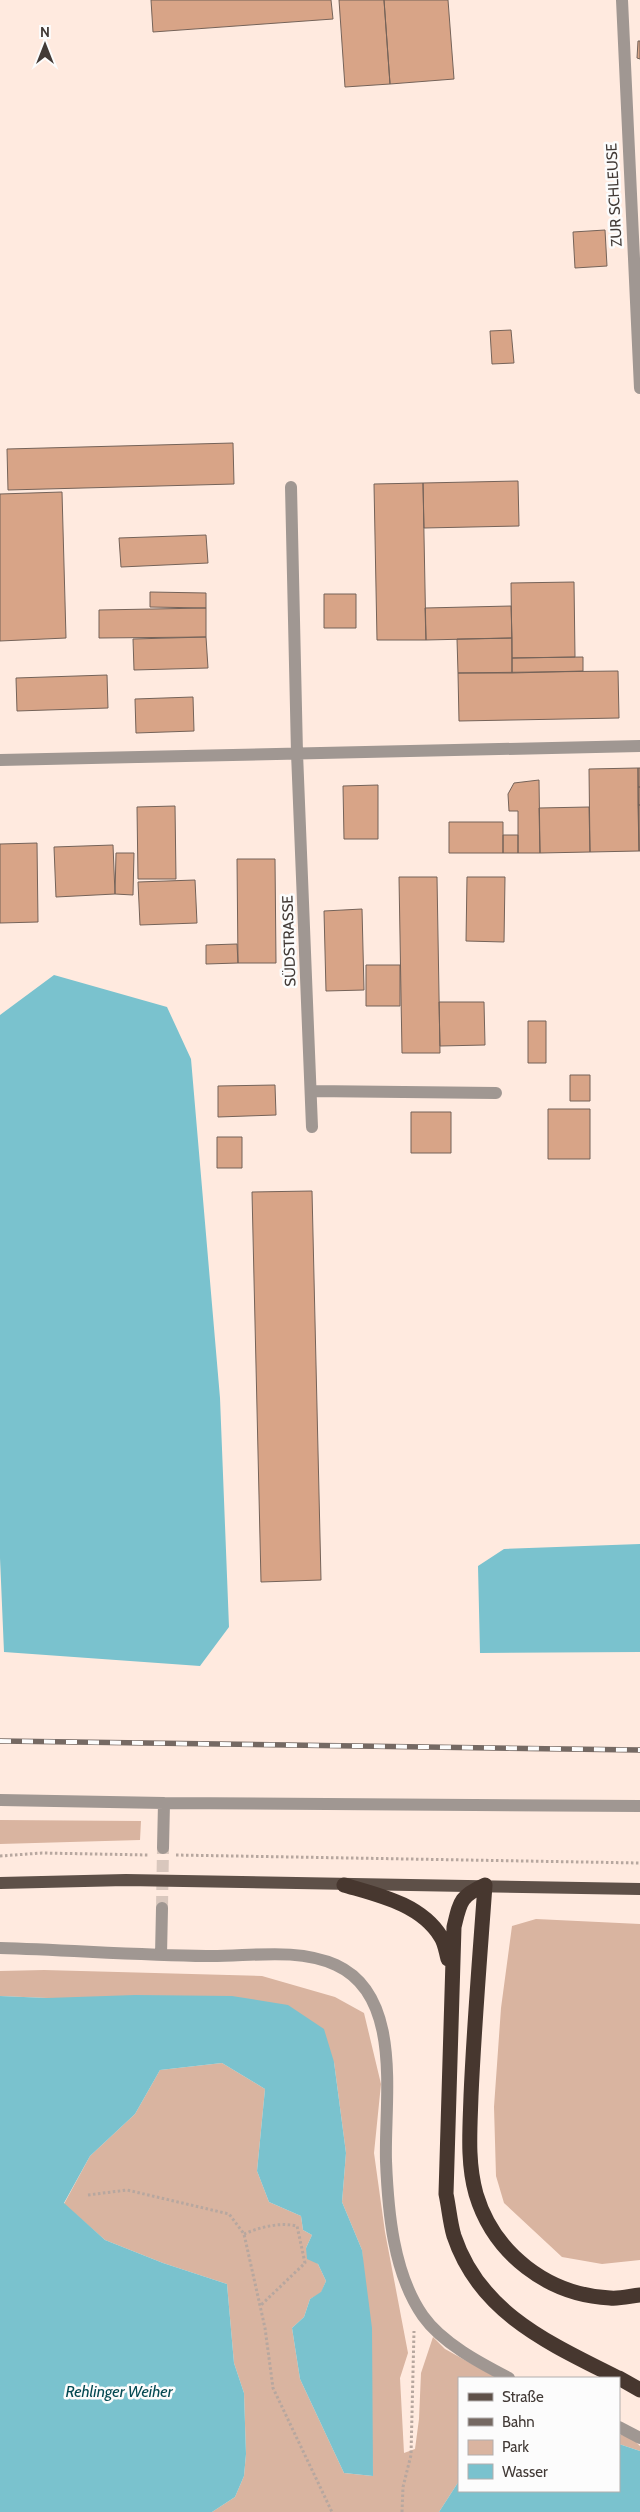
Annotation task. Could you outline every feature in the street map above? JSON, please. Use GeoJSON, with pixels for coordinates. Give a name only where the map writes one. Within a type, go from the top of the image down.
{"type":"FeatureCollection","features":[{"type":"Feature","properties":{"kind":"highway"},"geometry":{"type":"LineString","coordinates":[[344,1885],[384,1897],[422,1916],[442,1938],[452,1973]]}},
{"type":"Feature","properties":{"kind":"highway"},"geometry":{"type":"LineString","coordinates":[[617,2377],[540,2338],[510,2317],[490,2298],[468,2268],[454,2235],[446,2194],[454,1927],[460,1901],[471,1891],[485,1885],[472,2073],[470,2160],[476,2194],[491,2228],[512,2256],[540,2278],[572,2292],[611,2298],[640,2295]]}},
{"type":"Feature","properties":{"kind":"highway"},"geometry":{"type":"LineString","coordinates":[[620,2379],[640,2390]]}},
{"type":"Feature","properties":{"kind":"main road"},"geometry":{"type":"LineString","coordinates":[[0,1883],[126,1880],[640,1889]]}},
{"type":"Feature","properties":{"kind":"street","name":"ZUR SCHLEUSE"},"geometry":{"type":"LineString","coordinates":[[622,0],[629,169],[637,253],[640,388]]}},
{"type":"Feature","properties":{"kind":"street","name":"SÜDSTRASSE"},"geometry":{"type":"LineString","coordinates":[[292,487],[297,752],[312,1127]]}},
{"type":"Feature","properties":{"kind":"street"},"geometry":{"type":"LineString","coordinates":[[0,760],[297,752],[640,746]]}},
{"type":"Feature","properties":{"kind":"street"},"geometry":{"type":"LineString","coordinates":[[311,1091],[496,1093]]}},
{"type":"Feature","properties":{"kind":"street"},"geometry":{"type":"LineString","coordinates":[[0,1800],[640,1806]]}},
{"type":"Feature","properties":{"kind":"street"},"geometry":{"type":"LineString","coordinates":[[164,1803],[167,1851]]}},
{"type":"Feature","properties":{"kind":"street"},"geometry":{"type":"LineString","coordinates":[[161,1955],[162,1908]]}},
{"type":"Feature","properties":{"kind":"street"},"geometry":{"type":"LineString","coordinates":[[0,1948],[161,1955],[300,1957],[338,1966],[361,1983],[376,2006],[383,2029],[386,2072],[388,2193],[394,2234],[405,2278],[424,2317],[443,2336],[507,2377]]}},
{"type":"Feature","properties":{"kind":"street"},"geometry":{"type":"LineString","coordinates":[[620,2428],[640,2438]]}},
{"type":"Feature","properties":{"kind":"path"},"geometry":{"type":"LineString","coordinates":[[167,1851],[640,1863]]}},
{"type":"Feature","properties":{"kind":"path"},"geometry":{"type":"LineString","coordinates":[[0,1856],[42,1853],[150,1855]]}},
{"type":"Feature","properties":{"kind":"path"},"geometry":{"type":"LineString","coordinates":[[88,2195],[127,2190],[228,2214],[244,2234],[260,2306],[273,2388],[332,2512]]}},
{"type":"Feature","properties":{"kind":"path"},"geometry":{"type":"LineString","coordinates":[[244,2234],[256,2229],[287,2224],[297,2226],[302,2245],[304,2263],[260,2306]]}},
{"type":"Feature","properties":{"kind":"path"},"geometry":{"type":"LineString","coordinates":[[402,2512],[403,2486],[410,2455],[414,2327]]}},
{"type":"Feature","properties":{"kind":"green space"},"geometry":{"type":"Polygon","coordinates":[[[0,1820],[141,1821],[140,1840],[0,1844],[0,1820]]]}},
{"type":"Feature","properties":{"kind":"green space"},"geometry":{"type":"Polygon","coordinates":[[[536,1919],[640,1924],[640,2260],[602,2264],[562,2257],[504,2203],[496,2176],[494,2107],[501,2008],[512,1926],[536,1919]]]}},
{"type":"Feature","properties":{"kind":"green space"},"geometry":{"type":"Polygon","coordinates":[[[44,1970],[262,1976],[335,1997],[364,2013],[381,2084],[374,2153],[385,2232],[408,2353],[400,2378],[404,2453],[415,2449],[419,2419],[421,2373],[433,2337],[445,2349],[495,2377],[458,2377],[458,2483],[439,2512],[212,2512],[235,2497],[244,2476],[246,2454],[244,2393],[234,2363],[227,2284],[163,2263],[105,2240],[64,2204],[90,2156],[135,2114],[160,2070],[222,2063],[265,2089],[257,2171],[269,2202],[301,2216],[303,2230],[312,2235],[306,2248],[318,2264],[326,2281],[321,2293],[310,2299],[304,2317],[292,2328],[300,2379],[344,2473],[373,2476],[362,2250],[342,2202],[346,2153],[334,2062],[47,1998],[0,1996],[0,1971],[44,1970]]]}},
{"type":"Feature","properties":{"kind":"green space"},"geometry":{"type":"Polygon","coordinates":[[[620,2434],[633,2439],[640,2446],[640,2451],[620,2444],[620,2434]]]}},
{"type":"Feature","properties":{"kind":"water"},"geometry":{"type":"Polygon","coordinates":[[[54,975],[167,1007],[191,1059],[220,1398],[229,1627],[200,1666],[4,1652],[0,1558],[0,1015],[54,975]]]}},
{"type":"Feature","properties":{"kind":"water"},"geometry":{"type":"Polygon","coordinates":[[[640,1544],[640,1652],[480,1653],[478,1566],[504,1549],[640,1544]]]}},
{"type":"Feature","properties":{"kind":"water","name":"Rehlinger Weiher"},"geometry":{"type":"Polygon","coordinates":[[[135,1995],[232,1996],[288,2005],[324,2029],[334,2062],[346,2153],[342,2202],[362,2250],[372,2328],[373,2476],[344,2473],[300,2379],[292,2328],[304,2317],[310,2299],[321,2292],[326,2281],[318,2264],[307,2259],[306,2248],[312,2235],[303,2230],[301,2216],[269,2202],[257,2171],[265,2089],[222,2063],[160,2070],[135,2114],[90,2156],[64,2203],[105,2240],[163,2263],[227,2284],[234,2363],[244,2393],[246,2454],[244,2476],[235,2497],[212,2512],[0,2512],[0,1996],[47,1998],[135,1995]]]}},
{"type":"Feature","properties":{"kind":"water"},"geometry":{"type":"Polygon","coordinates":[[[620,2444],[640,2451],[640,2512],[439,2512],[458,2483],[458,2492],[620,2492],[620,2444]]]}},
{"type":"Feature","properties":{"kind":"building"},"geometry":{"type":"Polygon","coordinates":[[[151,0],[331,0],[333,19],[153,32],[151,0]]]}},
{"type":"Feature","properties":{"kind":"building"},"geometry":{"type":"Polygon","coordinates":[[[339,0],[384,0],[390,84],[345,87],[339,0]]]}},
{"type":"Feature","properties":{"kind":"building"},"geometry":{"type":"Polygon","coordinates":[[[384,0],[448,0],[454,79],[390,84],[384,0]]]}},
{"type":"Feature","properties":{"kind":"building"},"geometry":{"type":"Polygon","coordinates":[[[638,41],[640,41],[640,59],[637,58],[638,41]]]}},
{"type":"Feature","properties":{"kind":"building"},"geometry":{"type":"Polygon","coordinates":[[[605,230],[607,266],[575,268],[573,232],[605,230]]]}},
{"type":"Feature","properties":{"kind":"building"},"geometry":{"type":"Polygon","coordinates":[[[511,330],[514,363],[492,364],[490,331],[511,330]]]}},
{"type":"Feature","properties":{"kind":"building"},"geometry":{"type":"Polygon","coordinates":[[[233,443],[234,484],[8,490],[7,449],[233,443]]]}},
{"type":"Feature","properties":{"kind":"building"},"geometry":{"type":"Polygon","coordinates":[[[518,481],[519,526],[424,528],[423,483],[518,481]]]}},
{"type":"Feature","properties":{"kind":"building"},"geometry":{"type":"Polygon","coordinates":[[[423,483],[426,640],[377,640],[374,484],[423,483]]]}},
{"type":"Feature","properties":{"kind":"building"},"geometry":{"type":"Polygon","coordinates":[[[62,492],[66,638],[0,641],[0,494],[62,492]]]}},
{"type":"Feature","properties":{"kind":"building"},"geometry":{"type":"Polygon","coordinates":[[[206,535],[208,563],[121,567],[119,538],[206,535]]]}},
{"type":"Feature","properties":{"kind":"building"},"geometry":{"type":"Polygon","coordinates":[[[574,582],[575,657],[512,658],[511,583],[574,582]]]}},
{"type":"Feature","properties":{"kind":"building"},"geometry":{"type":"Polygon","coordinates":[[[150,592],[206,593],[206,608],[150,607],[150,592]]]}},
{"type":"Feature","properties":{"kind":"building"},"geometry":{"type":"Polygon","coordinates":[[[324,594],[356,594],[356,628],[324,628],[324,594]]]}},
{"type":"Feature","properties":{"kind":"building"},"geometry":{"type":"Polygon","coordinates":[[[511,606],[512,638],[426,640],[425,608],[511,606]]]}},
{"type":"Feature","properties":{"kind":"building"},"geometry":{"type":"Polygon","coordinates":[[[206,608],[206,637],[99,638],[99,610],[206,608]]]}},
{"type":"Feature","properties":{"kind":"building"},"geometry":{"type":"Polygon","coordinates":[[[206,637],[208,668],[134,670],[133,639],[206,637]]]}},
{"type":"Feature","properties":{"kind":"building"},"geometry":{"type":"Polygon","coordinates":[[[512,638],[512,673],[458,673],[457,639],[512,638]]]}},
{"type":"Feature","properties":{"kind":"building"},"geometry":{"type":"Polygon","coordinates":[[[583,657],[583,671],[512,673],[512,658],[583,657]]]}},
{"type":"Feature","properties":{"kind":"building"},"geometry":{"type":"Polygon","coordinates":[[[618,671],[619,718],[459,721],[458,673],[618,671]]]}},
{"type":"Feature","properties":{"kind":"building"},"geometry":{"type":"Polygon","coordinates":[[[107,675],[108,708],[17,711],[16,678],[107,675]]]}},
{"type":"Feature","properties":{"kind":"building"},"geometry":{"type":"Polygon","coordinates":[[[193,697],[194,731],[136,733],[135,699],[193,697]]]}},
{"type":"Feature","properties":{"kind":"building"},"geometry":{"type":"Polygon","coordinates":[[[638,768],[639,851],[590,852],[589,769],[638,768]]]}},
{"type":"Feature","properties":{"kind":"building"},"geometry":{"type":"Polygon","coordinates":[[[638,768],[640,768],[640,787],[638,787],[638,768]]]}},
{"type":"Feature","properties":{"kind":"building"},"geometry":{"type":"Polygon","coordinates":[[[539,780],[540,853],[518,853],[518,811],[509,811],[508,794],[514,783],[539,780]]]}},
{"type":"Feature","properties":{"kind":"building"},"geometry":{"type":"Polygon","coordinates":[[[378,785],[378,839],[344,839],[343,786],[378,785]]]}},
{"type":"Feature","properties":{"kind":"building"},"geometry":{"type":"Polygon","coordinates":[[[638,787],[640,787],[640,805],[638,805],[638,787]]]}},
{"type":"Feature","properties":{"kind":"building"},"geometry":{"type":"Polygon","coordinates":[[[638,805],[640,805],[640,851],[639,851],[638,805]]]}},
{"type":"Feature","properties":{"kind":"building"},"geometry":{"type":"Polygon","coordinates":[[[175,806],[176,879],[138,879],[137,807],[175,806]]]}},
{"type":"Feature","properties":{"kind":"building"},"geometry":{"type":"Polygon","coordinates":[[[589,807],[590,852],[540,853],[539,808],[589,807]]]}},
{"type":"Feature","properties":{"kind":"building"},"geometry":{"type":"Polygon","coordinates":[[[449,822],[503,822],[503,853],[449,853],[449,822]]]}},
{"type":"Feature","properties":{"kind":"building"},"geometry":{"type":"Polygon","coordinates":[[[503,835],[518,835],[518,853],[503,853],[503,835]]]}},
{"type":"Feature","properties":{"kind":"building"},"geometry":{"type":"Polygon","coordinates":[[[37,843],[38,922],[0,923],[0,844],[37,843]]]}},
{"type":"Feature","properties":{"kind":"building"},"geometry":{"type":"Polygon","coordinates":[[[113,845],[115,894],[56,897],[54,847],[113,845]]]}},
{"type":"Feature","properties":{"kind":"building"},"geometry":{"type":"Polygon","coordinates":[[[116,853],[134,853],[133,895],[115,894],[116,853]]]}},
{"type":"Feature","properties":{"kind":"building"},"geometry":{"type":"Polygon","coordinates":[[[237,859],[275,859],[276,963],[238,963],[237,859]]]}},
{"type":"Feature","properties":{"kind":"building"},"geometry":{"type":"Polygon","coordinates":[[[399,877],[437,877],[440,1053],[402,1053],[399,877]]]}},
{"type":"Feature","properties":{"kind":"building"},"geometry":{"type":"Polygon","coordinates":[[[467,877],[505,877],[504,942],[466,941],[467,877]]]}},
{"type":"Feature","properties":{"kind":"building"},"geometry":{"type":"Polygon","coordinates":[[[195,880],[197,923],[140,925],[138,882],[195,880]]]}},
{"type":"Feature","properties":{"kind":"building"},"geometry":{"type":"Polygon","coordinates":[[[362,909],[364,990],[326,991],[324,911],[362,909]]]}},
{"type":"Feature","properties":{"kind":"building"},"geometry":{"type":"Polygon","coordinates":[[[237,944],[238,963],[206,964],[206,945],[237,944]]]}},
{"type":"Feature","properties":{"kind":"building"},"geometry":{"type":"Polygon","coordinates":[[[366,965],[400,965],[400,1006],[366,1006],[366,965]]]}},
{"type":"Feature","properties":{"kind":"building"},"geometry":{"type":"Polygon","coordinates":[[[439,1002],[484,1002],[485,1045],[440,1046],[439,1002]]]}},
{"type":"Feature","properties":{"kind":"building"},"geometry":{"type":"Polygon","coordinates":[[[528,1021],[546,1021],[546,1063],[528,1063],[528,1021]]]}},
{"type":"Feature","properties":{"kind":"building"},"geometry":{"type":"Polygon","coordinates":[[[570,1075],[590,1075],[590,1101],[570,1101],[570,1075]]]}},
{"type":"Feature","properties":{"kind":"building"},"geometry":{"type":"Polygon","coordinates":[[[275,1085],[276,1115],[218,1117],[218,1086],[275,1085]]]}},
{"type":"Feature","properties":{"kind":"building"},"geometry":{"type":"Polygon","coordinates":[[[548,1109],[590,1109],[590,1159],[548,1159],[548,1109]]]}},
{"type":"Feature","properties":{"kind":"building"},"geometry":{"type":"Polygon","coordinates":[[[411,1112],[451,1112],[451,1153],[411,1153],[411,1112]]]}},
{"type":"Feature","properties":{"kind":"building"},"geometry":{"type":"Polygon","coordinates":[[[217,1137],[242,1137],[242,1168],[217,1168],[217,1137]]]}},
{"type":"Feature","properties":{"kind":"building"},"geometry":{"type":"Polygon","coordinates":[[[312,1191],[321,1580],[261,1582],[252,1192],[312,1191]]]}},
{"type":"Feature","properties":{"kind":"tunnel"},"geometry":{"type":"LineString","coordinates":[[162,1908],[163,1848]]}},
{"type":"Feature","properties":{"kind":"railway"},"geometry":{"type":"LineString","coordinates":[[0,1741],[640,1750]]}}]}
